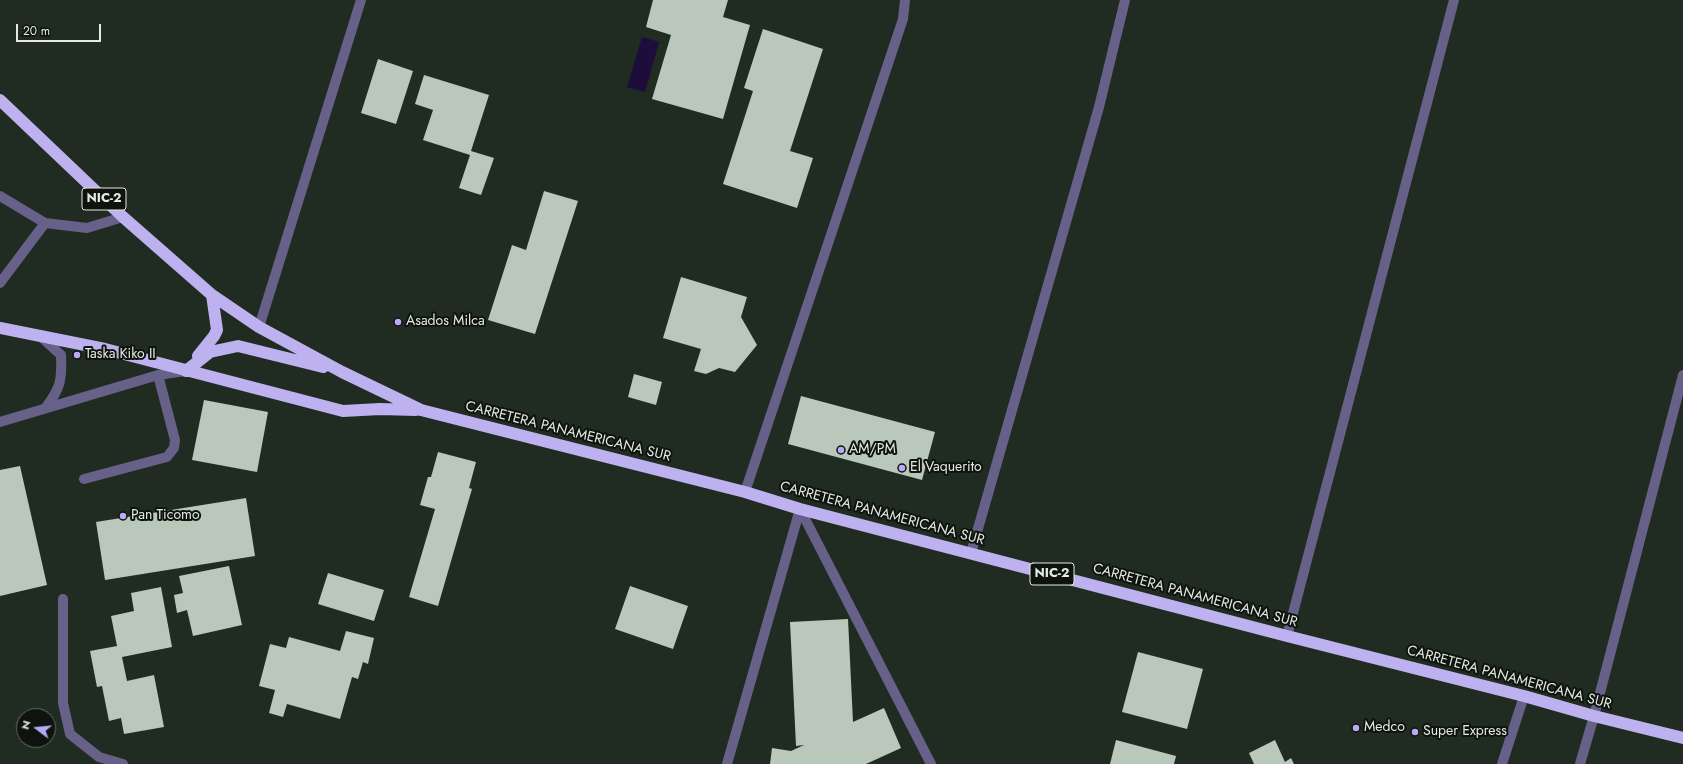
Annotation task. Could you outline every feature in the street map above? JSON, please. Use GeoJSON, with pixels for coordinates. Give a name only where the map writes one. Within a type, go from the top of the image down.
{"type":"FeatureCollection","features":[{"type":"Feature","properties":{"kind":"highway","name":"CARRETERA PANAMERICANA SUR"},"geometry":{"type":"LineString","coordinates":[[0,100],[123,217],[212,295],[259,327],[342,372],[421,410],[745,492],[800,509],[1683,738]]}},
{"type":"Feature","properties":{"kind":"highway"},"geometry":{"type":"LineString","coordinates":[[186,371],[214,336],[217,330],[212,295]]}},
{"type":"Feature","properties":{"kind":"highway","name":"CARRETERA PANAMERICANA SUR"},"geometry":{"type":"LineString","coordinates":[[0,328],[105,349],[343,411],[380,409],[421,410]]}},
{"type":"Feature","properties":{"kind":"highway"},"geometry":{"type":"LineString","coordinates":[[186,371],[210,352],[238,346],[342,372]]}},
{"type":"Feature","properties":{"kind":"street"},"geometry":{"type":"LineString","coordinates":[[259,327],[361,0]]}},
{"type":"Feature","properties":{"kind":"street"},"geometry":{"type":"LineString","coordinates":[[745,492],[903,19],[905,0]]}},
{"type":"Feature","properties":{"kind":"street"},"geometry":{"type":"LineString","coordinates":[[971,553],[1099,107],[1125,0]]}},
{"type":"Feature","properties":{"kind":"street"},"geometry":{"type":"LineString","coordinates":[[1287,636],[1454,0]]}},
{"type":"Feature","properties":{"kind":"street"},"geometry":{"type":"LineString","coordinates":[[0,196],[45,223],[87,228],[123,217]]}},
{"type":"Feature","properties":{"kind":"street"},"geometry":{"type":"LineString","coordinates":[[0,283],[45,223]]}},
{"type":"Feature","properties":{"kind":"street"},"geometry":{"type":"LineString","coordinates":[[39,335],[61,355],[62,375],[56,394],[46,408]]}},
{"type":"Feature","properties":{"kind":"street"},"geometry":{"type":"LineString","coordinates":[[0,422],[158,375],[186,371]]}},
{"type":"Feature","properties":{"kind":"street"},"geometry":{"type":"LineString","coordinates":[[84,479],[167,457],[174,448],[175,440],[158,375]]}},
{"type":"Feature","properties":{"kind":"street"},"geometry":{"type":"LineString","coordinates":[[1580,764],[1594,716],[1683,375]]}},
{"type":"Feature","properties":{"kind":"street"},"geometry":{"type":"LineString","coordinates":[[727,764],[800,509]]}},
{"type":"Feature","properties":{"kind":"street"},"geometry":{"type":"LineString","coordinates":[[800,509],[931,764]]}},
{"type":"Feature","properties":{"kind":"street"},"geometry":{"type":"LineString","coordinates":[[63,598],[63,703],[70,734],[99,758],[122,764]]}},
{"type":"Feature","properties":{"kind":"street"},"geometry":{"type":"LineString","coordinates":[[1502,764],[1524,696]]}},
{"type":"Feature","properties":{"kind":"shaded area"},"geometry":{"type":"Polygon","coordinates":[[[642,37],[659,42],[645,92],[627,87],[642,37]]]}},
{"type":"Feature","properties":{"kind":"building"},"geometry":{"type":"Polygon","coordinates":[[[653,0],[728,0],[723,17],[750,25],[723,119],[652,99],[671,35],[646,27],[653,0]]]}},
{"type":"Feature","properties":{"kind":"building"},"geometry":{"type":"Polygon","coordinates":[[[763,29],[823,49],[790,151],[813,158],[797,208],[723,184],[753,91],[744,88],[763,29]]]}},
{"type":"Feature","properties":{"kind":"building"},"geometry":{"type":"Polygon","coordinates":[[[378,59],[413,71],[396,124],[361,113],[378,59]]]}},
{"type":"Feature","properties":{"kind":"building"},"geometry":{"type":"Polygon","coordinates":[[[424,75],[489,95],[471,151],[494,158],[481,195],[459,188],[470,155],[423,140],[433,110],[415,104],[424,75]]]}},
{"type":"Feature","properties":{"kind":"building"},"geometry":{"type":"Polygon","coordinates":[[[544,191],[578,201],[535,334],[488,320],[512,245],[526,250],[544,191]]]}},
{"type":"Feature","properties":{"kind":"building"},"geometry":{"type":"Polygon","coordinates":[[[681,277],[747,297],[741,317],[757,345],[735,372],[719,368],[706,374],[694,371],[701,349],[663,338],[681,277]]]}},
{"type":"Feature","properties":{"kind":"building"},"geometry":{"type":"Polygon","coordinates":[[[634,374],[662,382],[656,405],[628,397],[634,374]]]}},
{"type":"Feature","properties":{"kind":"building"},"geometry":{"type":"Polygon","coordinates":[[[801,396],[935,432],[922,480],[788,444],[801,396]]]}},
{"type":"Feature","properties":{"kind":"building"},"geometry":{"type":"Polygon","coordinates":[[[204,400],[268,412],[257,472],[192,460],[204,400]]]}},
{"type":"Feature","properties":{"kind":"building"},"geometry":{"type":"Polygon","coordinates":[[[438,452],[476,462],[469,488],[472,489],[438,606],[409,597],[435,509],[420,505],[428,477],[431,477],[438,452]]]}},
{"type":"Feature","properties":{"kind":"building"},"geometry":{"type":"Polygon","coordinates":[[[20,466],[47,585],[0,596],[0,470],[20,466]]]}},
{"type":"Feature","properties":{"kind":"building"},"geometry":{"type":"Polygon","coordinates":[[[246,498],[255,556],[105,580],[96,522],[246,498]]]}},
{"type":"Feature","properties":{"kind":"building"},"geometry":{"type":"Polygon","coordinates":[[[229,566],[242,625],[193,636],[187,610],[177,613],[174,595],[183,593],[179,576],[229,566]]]}},
{"type":"Feature","properties":{"kind":"building"},"geometry":{"type":"Polygon","coordinates":[[[328,573],[384,590],[374,621],[318,604],[328,573]]]}},
{"type":"Feature","properties":{"kind":"building"},"geometry":{"type":"Polygon","coordinates":[[[630,586],[688,606],[673,649],[615,629],[630,586]]]}},
{"type":"Feature","properties":{"kind":"building"},"geometry":{"type":"Polygon","coordinates":[[[161,587],[172,647],[122,657],[127,681],[154,675],[164,727],[124,734],[121,718],[109,721],[102,686],[97,687],[90,651],[117,646],[111,616],[134,611],[131,593],[161,587]]]}},
{"type":"Feature","properties":{"kind":"building"},"geometry":{"type":"Polygon","coordinates":[[[848,619],[853,722],[884,708],[901,748],[866,764],[770,764],[772,748],[791,751],[804,745],[796,746],[790,622],[848,619]]]}},
{"type":"Feature","properties":{"kind":"building"},"geometry":{"type":"Polygon","coordinates":[[[346,631],[374,638],[368,664],[363,662],[358,679],[352,677],[340,719],[287,704],[283,717],[269,713],[275,690],[259,686],[270,644],[286,648],[289,637],[340,651],[346,631]]]}},
{"type":"Feature","properties":{"kind":"building"},"geometry":{"type":"Polygon","coordinates":[[[1138,652],[1203,669],[1187,729],[1122,712],[1138,652]]]}},
{"type":"Feature","properties":{"kind":"building"},"geometry":{"type":"Polygon","coordinates":[[[1116,740],[1176,756],[1174,764],[1110,764],[1116,740]]]}},
{"type":"Feature","properties":{"kind":"building"},"geometry":{"type":"Polygon","coordinates":[[[1275,740],[1285,762],[1291,758],[1294,764],[1254,764],[1249,753],[1275,740]]]}},
{"type":"Feature","properties":{"kind":"place","name":"Asados Milca"},"geometry":{"type":"Point","coordinates":[398,322]}},
{"type":"Feature","properties":{"kind":"place","name":"Taska Kiko II"},"geometry":{"type":"Point","coordinates":[77,355]}},
{"type":"Feature","properties":{"kind":"place","name":"AM/PM"},"geometry":{"type":"Point","coordinates":[841,450]}},
{"type":"Feature","properties":{"kind":"place","name":"El Vaquerito"},"geometry":{"type":"Point","coordinates":[902,468]}},
{"type":"Feature","properties":{"kind":"place","name":"Pan Ticomo"},"geometry":{"type":"Point","coordinates":[123,516]}},
{"type":"Feature","properties":{"kind":"place","name":"Medco"},"geometry":{"type":"Point","coordinates":[1356,728]}},
{"type":"Feature","properties":{"kind":"place","name":"Super Express"},"geometry":{"type":"Point","coordinates":[1415,732]}}]}
